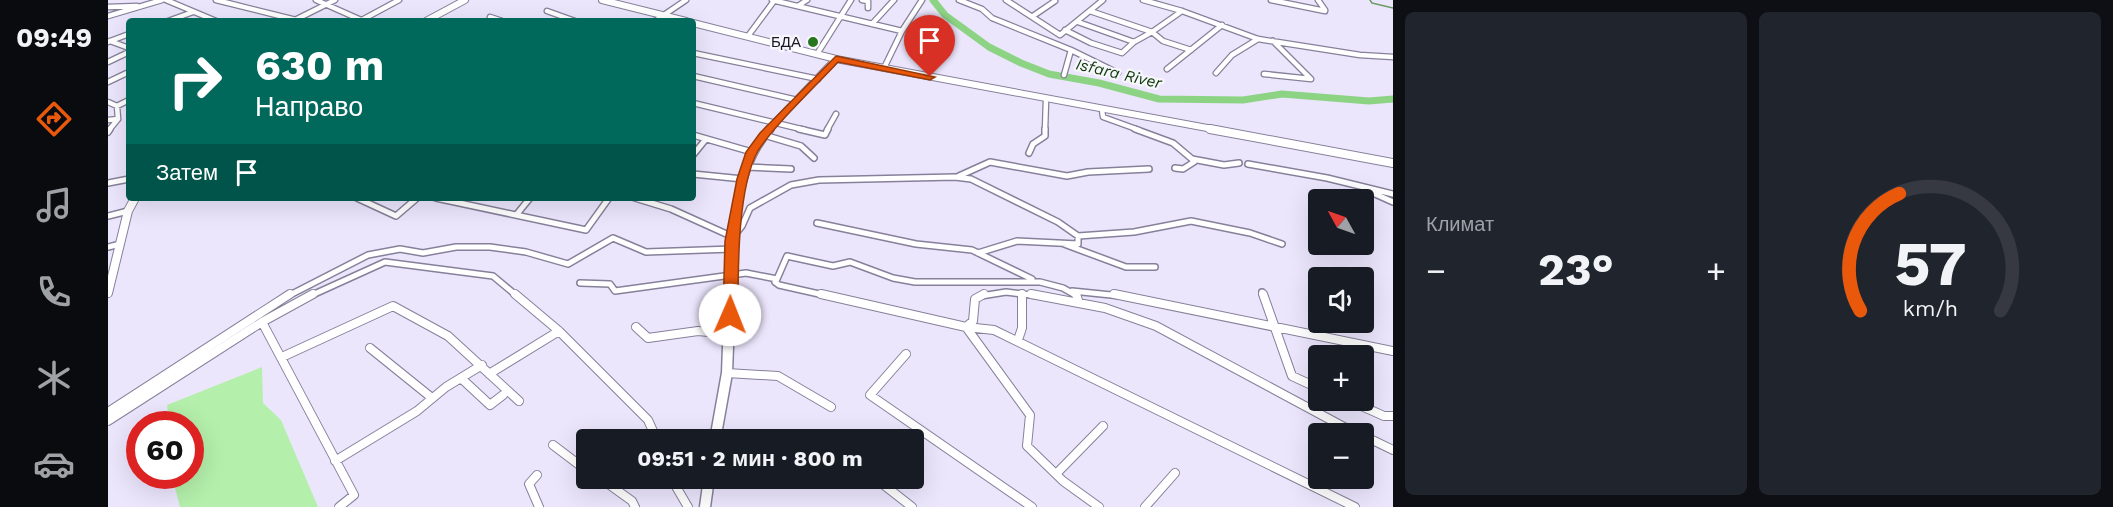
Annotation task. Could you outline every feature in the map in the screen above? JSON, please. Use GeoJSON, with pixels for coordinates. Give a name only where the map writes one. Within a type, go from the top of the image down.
{"type":"FeatureCollection","features":[{"type":"Feature","properties":{"kind":"main road"},"geometry":{"type":"LineString","coordinates":[[432,18],[465,0]]}},
{"type":"Feature","properties":{"kind":"main road"},"geometry":{"type":"LineString","coordinates":[[602,0],[674,18]]}},
{"type":"Feature","properties":{"kind":"main road"},"geometry":{"type":"LineString","coordinates":[[696,24],[836,59],[1393,163]]}},
{"type":"Feature","properties":{"kind":"main road"},"geometry":{"type":"LineString","coordinates":[[717,429],[727,373],[733,237],[746,167],[752,152],[764,135],[836,59]]}},
{"type":"Feature","properties":{"kind":"main road"},"geometry":{"type":"LineString","coordinates":[[108,293],[128,211],[133,201]]}},
{"type":"Feature","properties":{"kind":"main road"},"geometry":{"type":"LineString","coordinates":[[705,507],[707,489]]}},
{"type":"Feature","properties":{"kind":"street"},"geometry":{"type":"LineString","coordinates":[[108,16],[164,0],[209,18]]}},
{"type":"Feature","properties":{"kind":"street"},"geometry":{"type":"LineString","coordinates":[[216,0],[285,18]]}},
{"type":"Feature","properties":{"kind":"street"},"geometry":{"type":"LineString","coordinates":[[316,0],[354,18]]}},
{"type":"Feature","properties":{"kind":"street"},"geometry":{"type":"LineString","coordinates":[[297,18],[335,0]]}},
{"type":"Feature","properties":{"kind":"street"},"geometry":{"type":"LineString","coordinates":[[366,18],[399,0]]}},
{"type":"Feature","properties":{"kind":"street"},"geometry":{"type":"LineString","coordinates":[[658,18],[686,0]]}},
{"type":"Feature","properties":{"kind":"street"},"geometry":{"type":"LineString","coordinates":[[748,36],[773,0],[902,31]]}},
{"type":"Feature","properties":{"kind":"street"},"geometry":{"type":"LineString","coordinates":[[798,6],[807,0]]}},
{"type":"Feature","properties":{"kind":"street"},"geometry":{"type":"LineString","coordinates":[[817,54],[851,0]]}},
{"type":"Feature","properties":{"kind":"street"},"geometry":{"type":"LineString","coordinates":[[862,0],[868,2],[868,8]]}},
{"type":"Feature","properties":{"kind":"street"},"geometry":{"type":"LineString","coordinates":[[872,24],[894,0]]}},
{"type":"Feature","properties":{"kind":"street"},"geometry":{"type":"LineString","coordinates":[[884,68],[902,31],[922,0]]}},
{"type":"Feature","properties":{"kind":"street"},"geometry":{"type":"LineString","coordinates":[[961,1],[972,0]]}},
{"type":"Feature","properties":{"kind":"street"},"geometry":{"type":"LineString","coordinates":[[1006,0],[1060,35],[1103,0]]}},
{"type":"Feature","properties":{"kind":"street"},"geometry":{"type":"LineString","coordinates":[[1143,0],[1182,11],[1258,39],[1360,55],[1393,57]]}},
{"type":"Feature","properties":{"kind":"street"},"geometry":{"type":"LineString","coordinates":[[1270,0],[1326,11],[1318,0]]}},
{"type":"Feature","properties":{"kind":"street"},"geometry":{"type":"LineString","coordinates":[[961,1],[982,9],[992,18],[1071,50],[1118,73]]}},
{"type":"Feature","properties":{"kind":"street"},"geometry":{"type":"LineString","coordinates":[[1032,16],[1055,1]]}},
{"type":"Feature","properties":{"kind":"street"},"geometry":{"type":"LineString","coordinates":[[108,7],[143,6]]}},
{"type":"Feature","properties":{"kind":"street"},"geometry":{"type":"LineString","coordinates":[[547,11],[567,18]]}},
{"type":"Feature","properties":{"kind":"street"},"geometry":{"type":"LineString","coordinates":[[1090,11],[1152,32],[1164,41],[1191,50]]}},
{"type":"Feature","properties":{"kind":"street"},"geometry":{"type":"LineString","coordinates":[[1065,30],[1091,43],[1122,53],[1134,42],[1182,11]]}},
{"type":"Feature","properties":{"kind":"street"},"geometry":{"type":"LineString","coordinates":[[177,18],[194,12]]}},
{"type":"Feature","properties":{"kind":"street"},"geometry":{"type":"LineString","coordinates":[[1078,22],[1134,42]]}},
{"type":"Feature","properties":{"kind":"street"},"geometry":{"type":"LineString","coordinates":[[1167,69],[1222,25]]}},
{"type":"Feature","properties":{"kind":"street"},"geometry":{"type":"LineString","coordinates":[[109,41],[126,35]]}},
{"type":"Feature","properties":{"kind":"street"},"geometry":{"type":"LineString","coordinates":[[1216,73],[1232,55],[1258,39]]}},
{"type":"Feature","properties":{"kind":"street"},"geometry":{"type":"LineString","coordinates":[[109,41],[126,49]]}},
{"type":"Feature","properties":{"kind":"street"},"geometry":{"type":"LineString","coordinates":[[1264,74],[1311,79],[1273,41]]}},
{"type":"Feature","properties":{"kind":"street"},"geometry":{"type":"LineString","coordinates":[[1064,75],[1071,50]]}},
{"type":"Feature","properties":{"kind":"street"},"geometry":{"type":"LineString","coordinates":[[108,62],[126,52]]}},
{"type":"Feature","properties":{"kind":"street"},"geometry":{"type":"LineString","coordinates":[[696,54],[818,79]]}},
{"type":"Feature","properties":{"kind":"street"},"geometry":{"type":"LineString","coordinates":[[108,81],[126,73]]}},
{"type":"Feature","properties":{"kind":"street"},"geometry":{"type":"LineString","coordinates":[[696,77],[798,100]]}},
{"type":"Feature","properties":{"kind":"street"},"geometry":{"type":"LineString","coordinates":[[1029,153],[1033,144],[1045,136],[1046,100]]}},
{"type":"Feature","properties":{"kind":"street"},"geometry":{"type":"LineString","coordinates":[[108,102],[117,106]]}},
{"type":"Feature","properties":{"kind":"street"},"geometry":{"type":"LineString","coordinates":[[117,106],[126,102]]}},
{"type":"Feature","properties":{"kind":"street"},"geometry":{"type":"LineString","coordinates":[[696,104],[825,135],[836,114]]}},
{"type":"Feature","properties":{"kind":"street"},"geometry":{"type":"LineString","coordinates":[[108,132],[118,119],[117,106]]}},
{"type":"Feature","properties":{"kind":"street"},"geometry":{"type":"LineString","coordinates":[[1102,110],[1103,117],[1173,143],[1192,159],[1224,165],[1239,163]]}},
{"type":"Feature","properties":{"kind":"street"},"geometry":{"type":"LineString","coordinates":[[108,120],[118,119]]}},
{"type":"Feature","properties":{"kind":"street"},"geometry":{"type":"LineString","coordinates":[[764,135],[801,146],[814,158]]}},
{"type":"Feature","properties":{"kind":"street"},"geometry":{"type":"LineString","coordinates":[[696,136],[752,152]]}},
{"type":"Feature","properties":{"kind":"street"},"geometry":{"type":"LineString","coordinates":[[696,151],[706,139]]}},
{"type":"Feature","properties":{"kind":"street"},"geometry":{"type":"LineString","coordinates":[[1175,168],[1184,169],[1194,162],[1192,159]]}},
{"type":"Feature","properties":{"kind":"street"},"geometry":{"type":"LineString","coordinates":[[955,177],[974,166],[990,162],[1067,176],[1088,172],[1149,169]]}},
{"type":"Feature","properties":{"kind":"street"},"geometry":{"type":"LineString","coordinates":[[1248,164],[1393,194]]}},
{"type":"Feature","properties":{"kind":"street"},"geometry":{"type":"LineString","coordinates":[[746,167],[791,170]]}},
{"type":"Feature","properties":{"kind":"street"},"geometry":{"type":"LineString","coordinates":[[696,174],[743,179]]}},
{"type":"Feature","properties":{"kind":"street"},"geometry":{"type":"LineString","coordinates":[[645,201],[671,209],[733,237],[750,208],[791,185],[819,180],[971,178],[1058,222],[1078,236],[1113,230],[1141,232],[1147,228],[1191,221],[1250,233],[1282,244]]}},
{"type":"Feature","properties":{"kind":"street"},"geometry":{"type":"LineString","coordinates":[[108,183],[126,180]]}},
{"type":"Feature","properties":{"kind":"street"},"geometry":{"type":"LineString","coordinates":[[1357,185],[1375,196],[1393,202]]}},
{"type":"Feature","properties":{"kind":"street"},"geometry":{"type":"LineString","coordinates":[[364,201],[396,216],[414,201]]}},
{"type":"Feature","properties":{"kind":"street"},"geometry":{"type":"LineString","coordinates":[[451,201],[586,230],[607,201]]}},
{"type":"Feature","properties":{"kind":"street"},"geometry":{"type":"LineString","coordinates":[[517,214],[528,201]]}},
{"type":"Feature","properties":{"kind":"street"},"geometry":{"type":"LineString","coordinates":[[108,216],[128,211]]}},
{"type":"Feature","properties":{"kind":"street"},"geometry":{"type":"LineString","coordinates":[[817,223],[916,244],[972,250],[1032,279],[1071,291],[1102,292],[1393,351]]}},
{"type":"Feature","properties":{"kind":"street"},"geometry":{"type":"LineString","coordinates":[[978,253],[1017,241],[1078,244],[1078,236]]}},
{"type":"Feature","properties":{"kind":"street"},"geometry":{"type":"LineString","coordinates":[[108,412],[233,329],[299,289],[368,255],[400,249],[423,253],[456,247],[490,247],[526,252],[568,264],[613,238],[646,252],[732,249]]}},
{"type":"Feature","properties":{"kind":"street"},"geometry":{"type":"LineString","coordinates":[[1060,242],[1097,258],[1126,267],[1155,267]]}},
{"type":"Feature","properties":{"kind":"street"},"geometry":{"type":"LineString","coordinates":[[108,247],[120,244]]}},
{"type":"Feature","properties":{"kind":"street"},"geometry":{"type":"LineString","coordinates":[[1032,279],[1017,284],[915,282],[893,278],[850,262],[833,266],[787,256],[775,282],[779,285],[966,327],[994,330],[1355,507]]}},
{"type":"Feature","properties":{"kind":"street"},"geometry":{"type":"LineString","coordinates":[[108,421],[262,322],[332,284],[385,262],[493,276],[559,331],[648,420],[652,429]]}},
{"type":"Feature","properties":{"kind":"street"},"geometry":{"type":"LineString","coordinates":[[580,283],[610,284],[615,291],[746,273],[777,279]]}},
{"type":"Feature","properties":{"kind":"street"},"geometry":{"type":"LineString","coordinates":[[1071,291],[1077,295],[1079,303]]}},
{"type":"Feature","properties":{"kind":"street"},"geometry":{"type":"LineString","coordinates":[[966,327],[973,321],[975,299],[985,292],[1022,293],[1125,314],[1165,332],[1336,423]]}},
{"type":"Feature","properties":{"kind":"street"},"geometry":{"type":"LineString","coordinates":[[1262,292],[1292,376],[1308,383]]}},
{"type":"Feature","properties":{"kind":"street"},"geometry":{"type":"LineString","coordinates":[[1018,340],[1022,328],[1022,293]]}},
{"type":"Feature","properties":{"kind":"street"},"geometry":{"type":"LineString","coordinates":[[282,357],[393,306],[448,336],[519,400]]}},
{"type":"Feature","properties":{"kind":"street"},"geometry":{"type":"LineString","coordinates":[[262,322],[354,495],[339,507]]}},
{"type":"Feature","properties":{"kind":"street"},"geometry":{"type":"LineString","coordinates":[[636,327],[648,338],[689,331],[730,334]]}},
{"type":"Feature","properties":{"kind":"street"},"geometry":{"type":"LineString","coordinates":[[966,327],[1030,415],[1027,446],[1056,474],[1099,507]]}},
{"type":"Feature","properties":{"kind":"street"},"geometry":{"type":"LineString","coordinates":[[489,374],[559,331]]}},
{"type":"Feature","properties":{"kind":"street"},"geometry":{"type":"LineString","coordinates":[[369,348],[432,398]]}},
{"type":"Feature","properties":{"kind":"street"},"geometry":{"type":"LineString","coordinates":[[906,354],[870,395],[1032,507]]}},
{"type":"Feature","properties":{"kind":"street"},"geometry":{"type":"LineString","coordinates":[[336,461],[378,432],[417,411],[446,387],[482,366]]}},
{"type":"Feature","properties":{"kind":"street"},"geometry":{"type":"LineString","coordinates":[[727,373],[778,376],[831,407]]}},
{"type":"Feature","properties":{"kind":"street"},"geometry":{"type":"LineString","coordinates":[[462,379],[490,405],[503,394]]}},
{"type":"Feature","properties":{"kind":"street"},"geometry":{"type":"LineString","coordinates":[[1373,411],[1384,416],[1393,416]]}},
{"type":"Feature","properties":{"kind":"street"},"geometry":{"type":"LineString","coordinates":[[1056,474],[1103,426]]}},
{"type":"Feature","properties":{"kind":"street"},"geometry":{"type":"LineString","coordinates":[[1374,441],[1393,450]]}},
{"type":"Feature","properties":{"kind":"street"},"geometry":{"type":"LineString","coordinates":[[554,445],[576,462]]}},
{"type":"Feature","properties":{"kind":"street"},"geometry":{"type":"LineString","coordinates":[[1144,507],[1175,473]]}},
{"type":"Feature","properties":{"kind":"street"},"geometry":{"type":"LineString","coordinates":[[537,475],[529,484],[539,507]]}},
{"type":"Feature","properties":{"kind":"street"},"geometry":{"type":"LineString","coordinates":[[615,489],[632,501],[635,507]]}},
{"type":"Feature","properties":{"kind":"street"},"geometry":{"type":"LineString","coordinates":[[677,489],[688,507]]}},
{"type":"Feature","properties":{"kind":"street"},"geometry":{"type":"LineString","coordinates":[[889,489],[912,507]]}},
{"type":"Feature","properties":{"kind":"green space"},"geometry":{"type":"Polygon","coordinates":[[[262,367],[263,403],[281,420],[318,507],[180,507],[175,489],[204,489],[204,411],[168,411],[167,405],[262,367]]]}},
{"type":"Feature","properties":{"kind":"waterway","name":"Isfara River"},"geometry":{"type":"LineString","coordinates":[[933,0],[945,15],[989,47],[1021,63],[1049,74],[1099,83],[1159,99],[1243,100],[1282,94],[1369,101],[1393,99]]}},
{"type":"Feature","properties":{"kind":"waterway"},"geometry":{"type":"LineString","coordinates":[[1370,0],[1372,3],[1393,8]]}},
{"type":"Feature","properties":{"kind":"place","name":"БДА"},"geometry":{"type":"Point","coordinates":[813,42]}},
{"type":"Feature","properties":{"kind":"route"},"geometry":{"type":"LineString","coordinates":[[730,315],[732,241],[743,179],[752,152],[764,135],[836,59],[930,77]]}}]}
